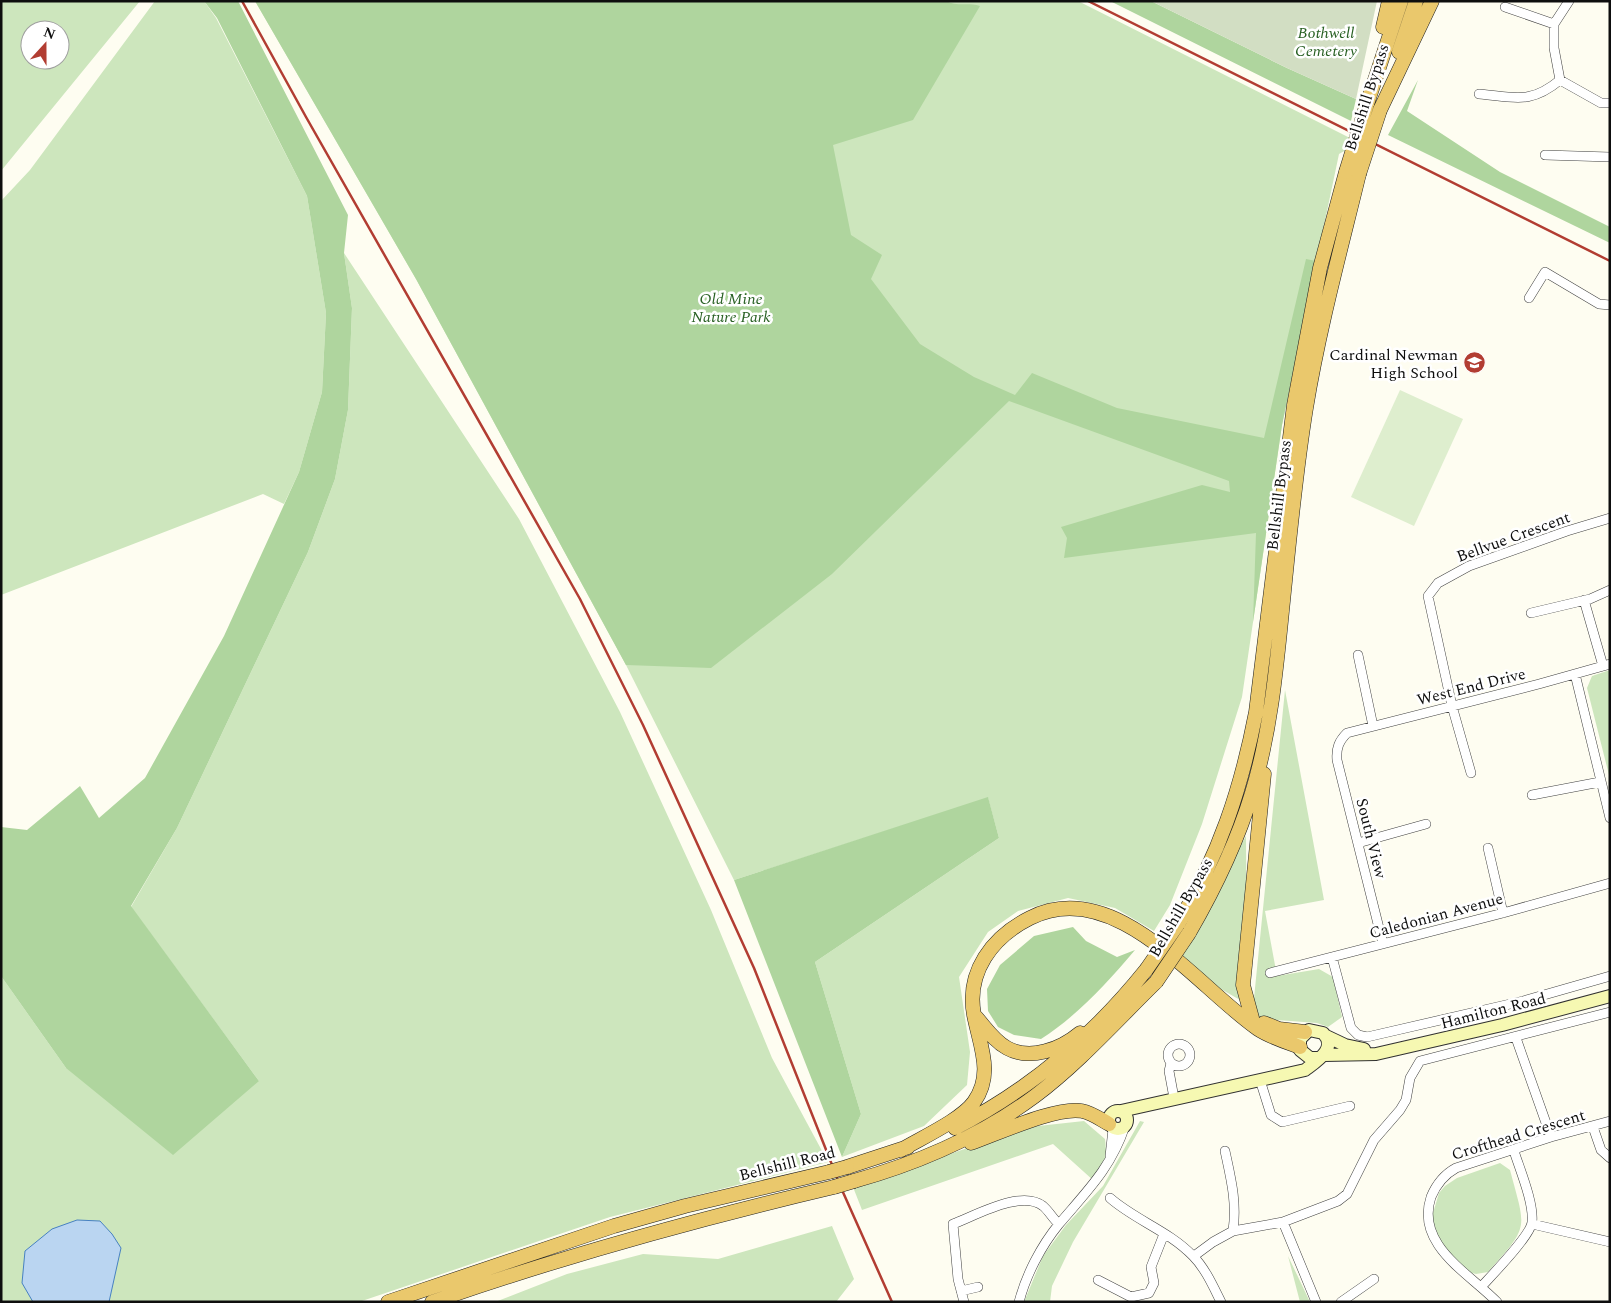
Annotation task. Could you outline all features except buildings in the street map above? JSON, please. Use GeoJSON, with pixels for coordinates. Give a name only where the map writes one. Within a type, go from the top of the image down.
{"type":"FeatureCollection","features":[{"type":"Feature","properties":{"kind":"highway"},"geometry":{"type":"LineString","coordinates":[[1367,102],[1389,1]]}},
{"type":"Feature","properties":{"kind":"highway","name":"Bellshill Bypass"},"geometry":{"type":"LineString","coordinates":[[1156,982],[1184,928],[1221,874],[1240,830],[1253,793],[1270,716],[1306,407],[1367,102],[1401,1]]}},
{"type":"Feature","properties":{"kind":"highway","name":"Bellshill Bypass"},"geometry":{"type":"LineString","coordinates":[[1146,970],[1184,928],[1197,892],[1228,822],[1250,744],[1256,712],[1294,405],[1320,268],[1352,173],[1380,110],[1416,1]]}},
{"type":"Feature","properties":{"kind":"highway"},"geometry":{"type":"LineString","coordinates":[[1380,110],[1432,1]]}},
{"type":"Feature","properties":{"kind":"highway"},"geometry":{"type":"LineString","coordinates":[[1252,1018],[1243,985],[1270,716]]}},
{"type":"Feature","properties":{"kind":"highway"},"geometry":{"type":"LineString","coordinates":[[901,1150],[964,1114],[974,1102],[981,1088],[986,1068],[974,1014],[972,988],[978,969],[987,952],[1016,925],[1036,915],[1062,909],[1100,912],[1130,925],[1260,1030],[1301,1050]]}},
{"type":"Feature","properties":{"kind":"highway","name":"Bellshill Road"},"geometry":{"type":"LineString","coordinates":[[388,1302],[614,1226],[685,1206],[829,1172],[942,1135],[983,1114],[1026,1086],[1072,1050],[1124,998],[1146,970]]}},
{"type":"Feature","properties":{"kind":"highway","name":"Bellshill Road"},"geometry":{"type":"LineString","coordinates":[[432,1302],[510,1274],[627,1239],[736,1210],[854,1182],[897,1169],[962,1140],[1035,1096],[1068,1068],[1156,982]]}},
{"type":"Feature","properties":{"kind":"highway"},"geometry":{"type":"LineString","coordinates":[[974,1014],[1006,1048],[1034,1054],[1069,1042],[1124,998]]}},
{"type":"Feature","properties":{"kind":"highway"},"geometry":{"type":"LineString","coordinates":[[1236,1010],[1279,1029],[1305,1032]]}},
{"type":"Feature","properties":{"kind":"highway"},"geometry":{"type":"LineString","coordinates":[[897,1169],[1039,1118],[1080,1110],[1118,1126]]}},
{"type":"Feature","properties":{"kind":"main road","name":"Hamilton Road"},"geometry":{"type":"LineString","coordinates":[[1322,1056],[1362,1055],[1382,1052],[1502,1025],[1610,996]]}},
{"type":"Feature","properties":{"kind":"main road"},"geometry":{"type":"LineString","coordinates":[[1118,1126],[1108,1118],[1112,1113],[1305,1070],[1322,1056],[1329,1046],[1326,1036],[1319,1030],[1305,1032],[1300,1039],[1301,1050],[1297,1066],[1291,1073]]}},
{"type":"Feature","properties":{"kind":"main road","name":"Hamilton Road"},"geometry":{"type":"LineString","coordinates":[[1326,1036],[1345,1045],[1382,1052]]}},
{"type":"Feature","properties":{"kind":"main road"},"geometry":{"type":"LineString","coordinates":[[1301,1050],[1310,1058],[1322,1056]]}},
{"type":"Feature","properties":{"kind":"main road"},"geometry":{"type":"LineString","coordinates":[[1118,1126],[1141,1106]]}},
{"type":"Feature","properties":{"kind":"main road"},"geometry":{"type":"LineString","coordinates":[[1118,1126],[1127,1118],[1120,1111]]}},
{"type":"Feature","properties":{"kind":"street"},"geometry":{"type":"LineString","coordinates":[[1560,80],[1554,48],[1554,24],[1569,1]]}},
{"type":"Feature","properties":{"kind":"street"},"geometry":{"type":"LineString","coordinates":[[1505,7],[1554,24]]}},
{"type":"Feature","properties":{"kind":"street"},"geometry":{"type":"LineString","coordinates":[[1478,94],[1526,98],[1536,96],[1560,80]]}},
{"type":"Feature","properties":{"kind":"street"},"geometry":{"type":"LineString","coordinates":[[1560,80],[1602,102],[1610,103]]}},
{"type":"Feature","properties":{"kind":"street"},"geometry":{"type":"LineString","coordinates":[[1545,155],[1610,158]]}},
{"type":"Feature","properties":{"kind":"street"},"geometry":{"type":"LineString","coordinates":[[1529,298],[1545,272],[1599,304],[1610,305]]}},
{"type":"Feature","properties":{"kind":"street","name":"Bellvue Crescent"},"geometry":{"type":"LineString","coordinates":[[1471,774],[1452,706],[1428,596],[1438,583],[1469,566],[1567,530],[1610,518]]}},
{"type":"Feature","properties":{"kind":"street"},"geometry":{"type":"LineString","coordinates":[[1531,613],[1584,600],[1610,590]]}},
{"type":"Feature","properties":{"kind":"street"},"geometry":{"type":"LineString","coordinates":[[1584,600],[1606,665]]}},
{"type":"Feature","properties":{"kind":"street"},"geometry":{"type":"LineString","coordinates":[[1358,656],[1373,726]]}},
{"type":"Feature","properties":{"kind":"street","name":"West End Drive"},"geometry":{"type":"LineString","coordinates":[[1341,739],[1347,733],[1606,665]]}},
{"type":"Feature","properties":{"kind":"street"},"geometry":{"type":"LineString","coordinates":[[1575,674],[1610,818]]}},
{"type":"Feature","properties":{"kind":"street","name":"South View"},"geometry":{"type":"LineString","coordinates":[[1341,739],[1336,751],[1337,760],[1383,944]]}},
{"type":"Feature","properties":{"kind":"street"},"geometry":{"type":"LineString","coordinates":[[1532,795],[1600,782]]}},
{"type":"Feature","properties":{"kind":"street"},"geometry":{"type":"LineString","coordinates":[[1358,843],[1426,824]]}},
{"type":"Feature","properties":{"kind":"street"},"geometry":{"type":"LineString","coordinates":[[1488,848],[1503,913]]}},
{"type":"Feature","properties":{"kind":"street","name":"Caledonian Avenue"},"geometry":{"type":"LineString","coordinates":[[1270,973],[1503,913],[1610,883]]}},
{"type":"Feature","properties":{"kind":"street"},"geometry":{"type":"LineString","coordinates":[[1332,957],[1351,1028],[1358,1035],[1367,1037],[1523,1001],[1610,976]]}},
{"type":"Feature","properties":{"kind":"street"},"geometry":{"type":"LineString","coordinates":[[1194,1256],[1213,1242],[1233,1231],[1283,1222],[1338,1200],[1347,1194],[1374,1140],[1400,1110],[1406,1100],[1410,1078],[1420,1061],[1516,1038],[1610,1012]]}},
{"type":"Feature","properties":{"kind":"street"},"geometry":{"type":"LineString","coordinates":[[1516,1038],[1551,1137]]}},
{"type":"Feature","properties":{"kind":"street"},"geometry":{"type":"LineString","coordinates":[[1171,1063],[1169,1071],[1174,1098]]}},
{"type":"Feature","properties":{"kind":"street"},"geometry":{"type":"LineString","coordinates":[[1260,1080],[1271,1114],[1282,1122],[1350,1106]]}},
{"type":"Feature","properties":{"kind":"street","name":"Crofthead Crescent"},"geometry":{"type":"LineString","coordinates":[[1497,1302],[1482,1286],[1454,1263],[1435,1242],[1429,1225],[1428,1206],[1434,1191],[1450,1171],[1551,1137],[1610,1122]]}},
{"type":"Feature","properties":{"kind":"street"},"geometry":{"type":"LineString","coordinates":[[1019,1302],[1039,1255],[1060,1224],[1105,1170],[1110,1159],[1118,1126]]}},
{"type":"Feature","properties":{"kind":"street"},"geometry":{"type":"LineString","coordinates":[[1593,1127],[1601,1150],[1610,1158]]}},
{"type":"Feature","properties":{"kind":"street"},"geometry":{"type":"LineString","coordinates":[[1225,1151],[1234,1188],[1235,1214],[1233,1231]]}},
{"type":"Feature","properties":{"kind":"street"},"geometry":{"type":"LineString","coordinates":[[1482,1286],[1527,1234],[1532,1224],[1531,1211],[1514,1151]]}},
{"type":"Feature","properties":{"kind":"street"},"geometry":{"type":"LineString","coordinates":[[1110,1198],[1125,1211],[1164,1234],[1194,1256],[1210,1280],[1221,1302]]}},
{"type":"Feature","properties":{"kind":"street"},"geometry":{"type":"LineString","coordinates":[[964,1302],[953,1224],[1002,1205],[1022,1200],[1043,1206],[1060,1224]]}},
{"type":"Feature","properties":{"kind":"street"},"geometry":{"type":"LineString","coordinates":[[1283,1222],[1316,1302]]}},
{"type":"Feature","properties":{"kind":"street"},"geometry":{"type":"LineString","coordinates":[[1532,1224],[1610,1242]]}},
{"type":"Feature","properties":{"kind":"street"},"geometry":{"type":"LineString","coordinates":[[1098,1280],[1131,1297],[1149,1293],[1154,1283],[1151,1267],[1164,1234]]}},
{"type":"Feature","properties":{"kind":"street"},"geometry":{"type":"LineString","coordinates":[[1341,1302],[1374,1279]]}},
{"type":"Feature","properties":{"kind":"street"},"geometry":{"type":"LineString","coordinates":[[961,1291],[978,1288]]}},
{"type":"Feature","properties":{"kind":"green space"},"geometry":{"type":"Polygon","coordinates":[[[1,1],[140,1],[1,171],[1,1]]]}},
{"type":"Feature","properties":{"kind":"green space"},"geometry":{"type":"Polygon","coordinates":[[[155,1],[204,1],[216,18],[307,196],[326,313],[322,392],[299,472],[284,504],[263,494],[1,595],[1,201],[30,170],[155,1]]]}},
{"type":"Feature","properties":{"kind":"green space"},"geometry":{"type":"Polygon","coordinates":[[[204,1],[238,1],[348,215],[344,253],[352,308],[348,410],[335,479],[308,552],[177,828],[131,906],[259,1081],[173,1155],[66,1068],[1,976],[1,827],[27,830],[80,786],[99,818],[145,778],[224,636],[299,472],[322,392],[326,313],[307,196],[217,18],[204,1]]]}},
{"type":"Feature","properties":{"kind":"green space"},"geometry":{"type":"Polygon","coordinates":[[[255,1],[1078,1],[1350,138],[1346,150],[1339,154],[1282,425],[1242,697],[1202,824],[1170,905],[1154,931],[1115,908],[1068,898],[1018,911],[988,932],[959,977],[970,1052],[967,1085],[924,1126],[842,1157],[861,1114],[815,962],[999,838],[988,798],[734,880],[626,665],[416,279],[255,1]]]}},
{"type":"Feature","properties":{"kind":"green space","name":"Old Mine Nature Park"},"geometry":{"type":"Polygon","coordinates":[[[255,1],[946,1],[954,4],[980,6],[913,120],[833,145],[851,235],[882,255],[871,279],[920,344],[974,377],[1015,395],[1032,373],[1117,408],[1264,438],[1306,259],[1316,261],[1282,425],[1253,622],[1256,533],[1064,558],[1067,538],[1061,527],[1202,485],[1230,492],[1229,481],[1009,401],[832,574],[711,668],[626,665],[416,279],[255,1]]]}},
{"type":"Feature","properties":{"kind":"green space"},"geometry":{"type":"Polygon","coordinates":[[[1110,1],[1151,1],[1287,68],[1356,99],[1351,121],[1110,1]]]}},
{"type":"Feature","properties":{"kind":"green space","name":"Bothwell Cemetery"},"geometry":{"type":"Polygon","coordinates":[[[1151,1],[1377,1],[1356,99],[1287,68],[1151,1]]]}},
{"type":"Feature","properties":{"kind":"green space"},"geometry":{"type":"Polygon","coordinates":[[[1418,80],[1407,111],[1500,172],[1610,227],[1610,243],[1388,135],[1418,80]]]}},
{"type":"Feature","properties":{"kind":"green space"},"geometry":{"type":"Polygon","coordinates":[[[344,253],[519,519],[620,712],[711,910],[772,1058],[828,1162],[610,1217],[359,1302],[1,1302],[1,976],[66,1068],[259,1081],[131,907],[177,828],[308,552],[335,479],[348,410],[352,308],[344,253]]]}},
{"type":"Feature","properties":{"kind":"green space"},"geometry":{"type":"Polygon","coordinates":[[[1400,390],[1463,419],[1414,526],[1351,497],[1400,390]]]}},
{"type":"Feature","properties":{"kind":"green space"},"geometry":{"type":"Polygon","coordinates":[[[1610,670],[1610,779],[1587,688],[1592,676],[1610,670]]]}},
{"type":"Feature","properties":{"kind":"green space"},"geometry":{"type":"Polygon","coordinates":[[[1285,690],[1324,900],[1265,911],[1277,976],[1319,969],[1333,977],[1342,1017],[1328,1027],[1317,1023],[1252,1018],[1285,690]]]}},
{"type":"Feature","properties":{"kind":"green space"},"geometry":{"type":"Polygon","coordinates":[[[988,797],[999,838],[815,962],[861,1114],[842,1157],[734,880],[988,797]]]}},
{"type":"Feature","properties":{"kind":"green space"},"geometry":{"type":"Polygon","coordinates":[[[1246,836],[1247,1004],[1174,962],[1246,836]]]}},
{"type":"Feature","properties":{"kind":"green space"},"geometry":{"type":"Polygon","coordinates":[[[1073,927],[1086,941],[1117,957],[1135,950],[1091,998],[1067,1020],[1041,1039],[1014,1035],[998,1027],[988,1011],[987,989],[1000,965],[1034,936],[1073,927]]]}},
{"type":"Feature","properties":{"kind":"green space"},"geometry":{"type":"Polygon","coordinates":[[[1084,1121],[1105,1139],[1107,1161],[1094,1181],[1053,1144],[862,1210],[853,1187],[1029,1127],[1084,1121]]]}},
{"type":"Feature","properties":{"kind":"green space"},"geometry":{"type":"Polygon","coordinates":[[[1140,1121],[1144,1122],[1073,1242],[1052,1286],[1050,1302],[1024,1302],[1043,1256],[1066,1225],[1103,1186],[1140,1121]]]}},
{"type":"Feature","properties":{"kind":"green space"},"geometry":{"type":"Polygon","coordinates":[[[1500,1163],[1510,1170],[1519,1205],[1521,1226],[1518,1235],[1511,1245],[1488,1272],[1476,1274],[1468,1272],[1438,1240],[1433,1228],[1433,1213],[1439,1193],[1445,1186],[1457,1178],[1500,1163]]]}},
{"type":"Feature","properties":{"kind":"green space"},"geometry":{"type":"Polygon","coordinates":[[[832,1226],[854,1279],[836,1302],[495,1302],[567,1274],[643,1254],[718,1259],[832,1226]]]}},
{"type":"Feature","properties":{"kind":"green space"},"geometry":{"type":"Polygon","coordinates":[[[1288,1256],[1310,1302],[1300,1302],[1288,1256]]]}},
{"type":"Feature","properties":{"kind":"water"},"geometry":{"type":"Polygon","coordinates":[[[77,1220],[100,1221],[121,1248],[109,1302],[33,1302],[22,1283],[25,1251],[52,1229],[77,1220]]]}},
{"type":"Feature","properties":{"kind":"railway"},"geometry":{"type":"LineString","coordinates":[[242,1],[580,599],[643,725],[754,968],[842,1190],[892,1302]]}},
{"type":"Feature","properties":{"kind":"railway"},"geometry":{"type":"LineString","coordinates":[[1088,1],[1610,261]]}},
{"type":"Feature","properties":{"kind":"place","name":"Cardinal Newman High School"},"geometry":{"type":"Point","coordinates":[1474,363]}}]}
